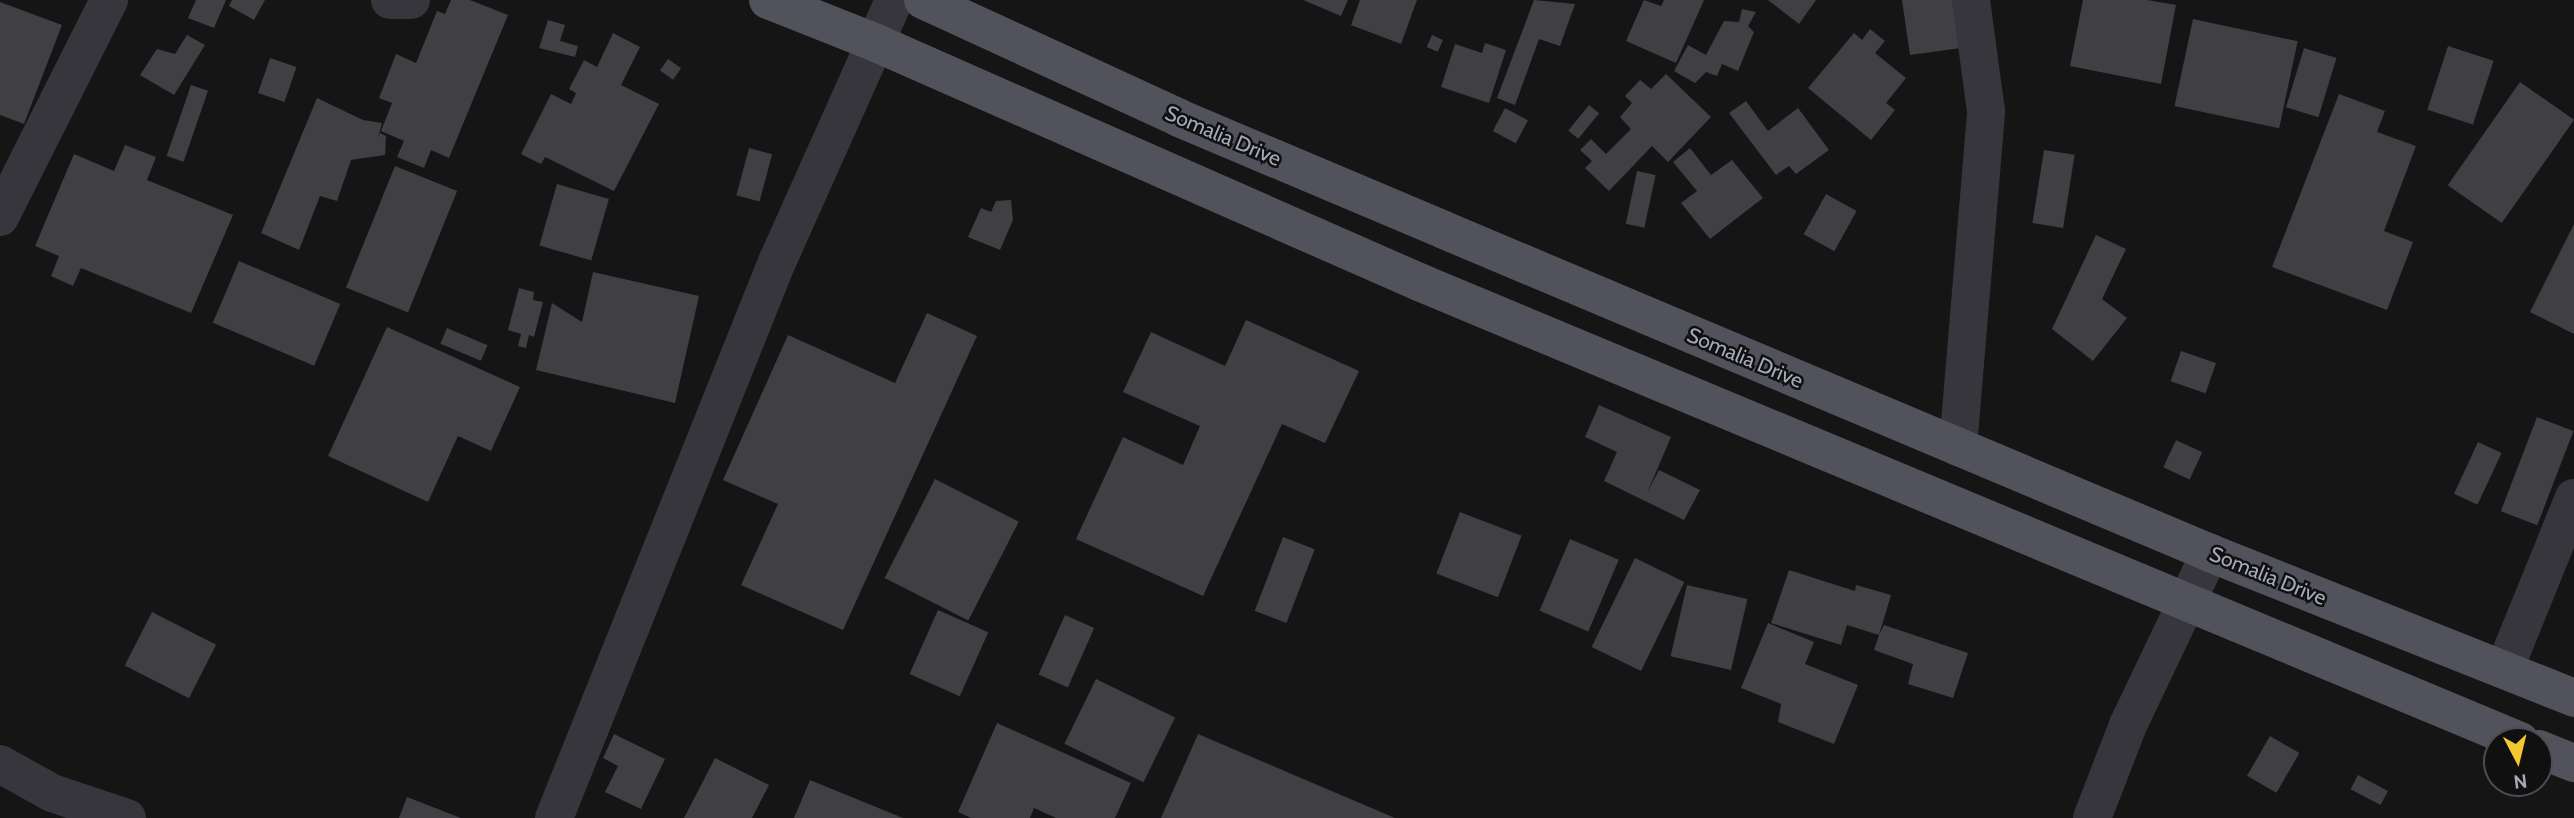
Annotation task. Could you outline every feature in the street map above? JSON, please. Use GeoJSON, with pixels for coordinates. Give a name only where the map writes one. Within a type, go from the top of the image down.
{"type":"FeatureCollection","features":[{"type":"Feature","properties":{"kind":"main road"},"geometry":{"type":"LineString","coordinates":[[768,0],[874,42],[1419,282],[2486,727]]}},
{"type":"Feature","properties":{"kind":"main road","name":"Somalia Drive"},"geometry":{"type":"LineString","coordinates":[[923,0],[1179,118],[2210,554],[2574,698]]}},
{"type":"Feature","properties":{"kind":"main road"},"geometry":{"type":"LineString","coordinates":[[2553,755],[2574,763]]}},
{"type":"Feature","properties":{"kind":"street"},"geometry":{"type":"LineString","coordinates":[[0,218],[109,0]]}},
{"type":"Feature","properties":{"kind":"street"},"geometry":{"type":"LineString","coordinates":[[390,0],[411,0]]}},
{"type":"Feature","properties":{"kind":"street"},"geometry":{"type":"LineString","coordinates":[[554,818],[777,262],[894,0]]}},
{"type":"Feature","properties":{"kind":"street"},"geometry":{"type":"LineString","coordinates":[[1958,447],[1986,111],[1971,0]]}},
{"type":"Feature","properties":{"kind":"street"},"geometry":{"type":"LineString","coordinates":[[2504,670],[2574,498]]}},
{"type":"Feature","properties":{"kind":"street"},"geometry":{"type":"LineString","coordinates":[[2092,818],[2128,725],[2210,554]]}},
{"type":"Feature","properties":{"kind":"street"},"geometry":{"type":"LineString","coordinates":[[0,764],[52,793],[127,818]]}},
{"type":"Feature","properties":{"kind":"building"},"geometry":{"type":"Polygon","coordinates":[[[196,0],[226,0],[214,28],[188,18],[196,0]]]}},
{"type":"Feature","properties":{"kind":"building"},"geometry":{"type":"Polygon","coordinates":[[[232,0],[265,0],[254,20],[229,6],[232,0]]]}},
{"type":"Feature","properties":{"kind":"building"},"geometry":{"type":"Polygon","coordinates":[[[451,0],[470,0],[508,15],[449,158],[431,150],[424,168],[397,157],[404,141],[381,131],[392,103],[379,98],[396,54],[416,63],[437,11],[445,14],[451,0]]]}},
{"type":"Feature","properties":{"kind":"building"},"geometry":{"type":"Polygon","coordinates":[[[1303,0],[1348,0],[1341,16],[1303,0]]]}},
{"type":"Feature","properties":{"kind":"building"},"geometry":{"type":"Polygon","coordinates":[[[1360,0],[1417,0],[1401,44],[1351,25],[1360,0]]]}},
{"type":"Feature","properties":{"kind":"building"},"geometry":{"type":"Polygon","coordinates":[[[1534,0],[1575,4],[1560,46],[1539,39],[1515,105],[1497,98],[1534,0]]]}},
{"type":"Feature","properties":{"kind":"building"},"geometry":{"type":"Polygon","coordinates":[[[1644,0],[1661,6],[1664,0],[1704,0],[1676,63],[1626,41],[1644,0]]]}},
{"type":"Feature","properties":{"kind":"building"},"geometry":{"type":"Polygon","coordinates":[[[1768,0],[1816,0],[1799,24],[1768,0]]]}},
{"type":"Feature","properties":{"kind":"building"},"geometry":{"type":"Polygon","coordinates":[[[1902,0],[1955,0],[1961,48],[1910,55],[1902,0]]]}},
{"type":"Feature","properties":{"kind":"building"},"geometry":{"type":"Polygon","coordinates":[[[2083,0],[2147,0],[2176,5],[2161,84],[2070,66],[2083,0]]]}},
{"type":"Feature","properties":{"kind":"building"},"geometry":{"type":"Polygon","coordinates":[[[0,2],[62,25],[24,124],[0,115],[0,2]]]}},
{"type":"Feature","properties":{"kind":"building"},"geometry":{"type":"Polygon","coordinates":[[[1742,9],[1756,12],[1748,26],[1754,32],[1738,71],[1722,64],[1717,76],[1706,72],[1695,83],[1674,71],[1688,45],[1706,55],[1724,21],[1739,22],[1742,9]]]}},
{"type":"Feature","properties":{"kind":"building"},"geometry":{"type":"Polygon","coordinates":[[[2193,19],[2298,41],[2279,128],[2174,106],[2193,19]]]}},
{"type":"Feature","properties":{"kind":"building"},"geometry":{"type":"Polygon","coordinates":[[[548,20],[565,25],[560,41],[578,46],[575,57],[539,48],[548,20]]]}},
{"type":"Feature","properties":{"kind":"building"},"geometry":{"type":"Polygon","coordinates":[[[1870,29],[1885,41],[1875,53],[1906,78],[1886,103],[1895,110],[1871,140],[1808,88],[1854,33],[1862,40],[1870,29]]]}},
{"type":"Feature","properties":{"kind":"building"},"geometry":{"type":"Polygon","coordinates":[[[613,33],[640,47],[621,85],[659,104],[614,191],[545,157],[541,164],[521,154],[551,94],[571,104],[576,93],[569,89],[584,60],[597,67],[613,33]]]}},
{"type":"Feature","properties":{"kind":"building"},"geometry":{"type":"Polygon","coordinates":[[[187,35],[205,45],[174,95],[140,75],[157,49],[175,54],[187,35]]]}},
{"type":"Feature","properties":{"kind":"building"},"geometry":{"type":"Polygon","coordinates":[[[1432,35],[1443,40],[1438,52],[1427,47],[1432,35]]]}},
{"type":"Feature","properties":{"kind":"building"},"geometry":{"type":"Polygon","coordinates":[[[1485,43],[1506,50],[1489,103],[1441,87],[1455,44],[1482,53],[1485,43]]]}},
{"type":"Feature","properties":{"kind":"building"},"geometry":{"type":"Polygon","coordinates":[[[2448,46],[2494,61],[2473,125],[2427,110],[2448,46]]]}},
{"type":"Feature","properties":{"kind":"building"},"geometry":{"type":"Polygon","coordinates":[[[2304,48],[2337,58],[2318,117],[2286,107],[2304,48]]]}},
{"type":"Feature","properties":{"kind":"building"},"geometry":{"type":"Polygon","coordinates":[[[270,58],[296,67],[284,102],[258,93],[270,58]]]}},
{"type":"Feature","properties":{"kind":"building"},"geometry":{"type":"Polygon","coordinates":[[[668,59],[681,68],[673,80],[660,70],[668,59]]]}},
{"type":"Feature","properties":{"kind":"building"},"geometry":{"type":"Polygon","coordinates":[[[1666,74],[1711,117],[1668,162],[1652,146],[1609,191],[1585,168],[1592,161],[1580,150],[1591,139],[1606,154],[1631,129],[1620,117],[1632,103],[1625,96],[1640,80],[1651,89],[1666,74]]]}},
{"type":"Feature","properties":{"kind":"building"},"geometry":{"type":"Polygon","coordinates":[[[2520,82],[2574,120],[2502,223],[2448,185],[2520,82]]]}},
{"type":"Feature","properties":{"kind":"building"},"geometry":{"type":"Polygon","coordinates":[[[191,85],[208,91],[184,162],[167,156],[191,85]]]}},
{"type":"Feature","properties":{"kind":"building"},"geometry":{"type":"Polygon","coordinates":[[[2339,94],[2385,111],[2377,132],[2416,146],[2384,231],[2413,242],[2387,310],[2272,267],[2339,94]]]}},
{"type":"Feature","properties":{"kind":"building"},"geometry":{"type":"Polygon","coordinates":[[[317,98],[363,120],[382,123],[378,138],[380,133],[386,136],[385,155],[351,160],[337,201],[320,196],[299,250],[261,233],[317,98]]]}},
{"type":"Feature","properties":{"kind":"building"},"geometry":{"type":"Polygon","coordinates":[[[1746,101],[1768,131],[1798,108],[1829,150],[1796,174],[1789,166],[1776,175],[1729,113],[1746,101]]]}},
{"type":"Feature","properties":{"kind":"building"},"geometry":{"type":"Polygon","coordinates":[[[1589,105],[1599,113],[1578,139],[1568,131],[1589,105]]]}},
{"type":"Feature","properties":{"kind":"building"},"geometry":{"type":"Polygon","coordinates":[[[1505,108],[1528,120],[1516,143],[1493,131],[1505,108]]]}},
{"type":"Feature","properties":{"kind":"building"},"geometry":{"type":"Polygon","coordinates":[[[125,145],[156,157],[147,180],[233,215],[191,313],[81,268],[73,286],[51,276],[59,256],[35,246],[74,154],[114,171],[125,145]]]}},
{"type":"Feature","properties":{"kind":"building"},"geometry":{"type":"Polygon","coordinates":[[[749,148],[772,154],[760,202],[736,195],[749,148]]]}},
{"type":"Feature","properties":{"kind":"building"},"geometry":{"type":"Polygon","coordinates":[[[1690,148],[1711,175],[1732,160],[1763,198],[1710,239],[1681,203],[1697,191],[1673,162],[1690,148]]]}},
{"type":"Feature","properties":{"kind":"building"},"geometry":{"type":"Polygon","coordinates":[[[2044,150],[2075,155],[2063,228],[2032,223],[2044,150]]]}},
{"type":"Feature","properties":{"kind":"building"},"geometry":{"type":"Polygon","coordinates":[[[395,166],[457,191],[408,313],[346,287],[395,166]]]}},
{"type":"Feature","properties":{"kind":"building"},"geometry":{"type":"Polygon","coordinates":[[[1637,171],[1656,175],[1644,228],[1626,224],[1637,171]]]}},
{"type":"Feature","properties":{"kind":"building"},"geometry":{"type":"Polygon","coordinates":[[[557,184],[609,199],[591,260],[539,246],[557,184]]]}},
{"type":"Feature","properties":{"kind":"building"},"geometry":{"type":"Polygon","coordinates":[[[1826,194],[1857,211],[1834,251],[1804,234],[1826,194]]]}},
{"type":"Feature","properties":{"kind":"building"},"geometry":{"type":"Polygon","coordinates":[[[1011,200],[1013,220],[1000,250],[968,237],[981,208],[991,212],[996,201],[1011,200]]]}},
{"type":"Feature","properties":{"kind":"building"},"geometry":{"type":"Polygon","coordinates":[[[2574,224],[2574,334],[2530,312],[2574,224]]]}},
{"type":"Feature","properties":{"kind":"building"},"geometry":{"type":"Polygon","coordinates":[[[2096,235],[2126,249],[2102,299],[2127,318],[2093,361],[2052,329],[2096,235]]]}},
{"type":"Feature","properties":{"kind":"building"},"geometry":{"type":"Polygon","coordinates":[[[239,261],[340,304],[314,366],[213,323],[239,261]]]}},
{"type":"Feature","properties":{"kind":"building"},"geometry":{"type":"Polygon","coordinates":[[[593,272],[699,296],[675,403],[536,370],[552,303],[582,322],[593,272]]]}},
{"type":"Feature","properties":{"kind":"building"},"geometry":{"type":"Polygon","coordinates":[[[519,288],[534,292],[533,300],[543,302],[534,337],[529,335],[526,348],[518,346],[521,334],[508,330],[519,288]]]}},
{"type":"Feature","properties":{"kind":"building"},"geometry":{"type":"Polygon","coordinates":[[[927,313],[977,336],[843,630],[741,585],[778,504],[723,480],[788,335],[895,383],[927,313]]]}},
{"type":"Feature","properties":{"kind":"building"},"geometry":{"type":"Polygon","coordinates":[[[1246,320],[1359,371],[1325,443],[1282,424],[1203,596],[1076,539],[1123,437],[1183,465],[1200,426],[1123,392],[1151,332],[1225,366],[1246,320]]]}},
{"type":"Feature","properties":{"kind":"building"},"geometry":{"type":"Polygon","coordinates":[[[387,327],[520,387],[491,451],[458,436],[428,502],[328,456],[387,327]]]}},
{"type":"Feature","properties":{"kind":"building"},"geometry":{"type":"Polygon","coordinates":[[[447,328],[488,345],[481,361],[440,344],[447,328]]]}},
{"type":"Feature","properties":{"kind":"building"},"geometry":{"type":"Polygon","coordinates":[[[2181,351],[2216,363],[2206,393],[2171,381],[2181,351]]]}},
{"type":"Feature","properties":{"kind":"building"},"geometry":{"type":"Polygon","coordinates":[[[1599,405],[1671,437],[1647,493],[1659,470],[1700,490],[1684,520],[1604,481],[1617,452],[1585,437],[1599,405]]]}},
{"type":"Feature","properties":{"kind":"building"},"geometry":{"type":"Polygon","coordinates":[[[2537,417],[2573,431],[2537,525],[2501,511],[2537,417]]]}},
{"type":"Feature","properties":{"kind":"building"},"geometry":{"type":"Polygon","coordinates":[[[2176,440],[2202,452],[2190,479],[2163,467],[2176,440]]]}},
{"type":"Feature","properties":{"kind":"building"},"geometry":{"type":"Polygon","coordinates":[[[2478,442],[2502,453],[2477,505],[2454,494],[2478,442]]]}},
{"type":"Feature","properties":{"kind":"building"},"geometry":{"type":"Polygon","coordinates":[[[935,479],[1019,522],[968,621],[885,578],[935,479]]]}},
{"type":"Feature","properties":{"kind":"building"},"geometry":{"type":"Polygon","coordinates":[[[1460,512],[1522,536],[1498,597],[1436,574],[1460,512]]]}},
{"type":"Feature","properties":{"kind":"building"},"geometry":{"type":"Polygon","coordinates":[[[1283,537],[1315,549],[1286,623],[1255,611],[1283,537]]]}},
{"type":"Feature","properties":{"kind":"building"},"geometry":{"type":"Polygon","coordinates":[[[1570,539],[1619,560],[1588,632],[1540,611],[1570,539]]]}},
{"type":"Feature","properties":{"kind":"building"},"geometry":{"type":"Polygon","coordinates":[[[1635,558],[1684,582],[1641,671],[1592,647],[1635,558]]]}},
{"type":"Feature","properties":{"kind":"building"},"geometry":{"type":"Polygon","coordinates":[[[1789,570],[1855,591],[1856,585],[1891,595],[1879,635],[1847,625],[1841,645],[1771,623],[1789,570]]]}},
{"type":"Feature","properties":{"kind":"building"},"geometry":{"type":"Polygon","coordinates":[[[1687,585],[1747,599],[1731,670],[1671,656],[1687,585]]]}},
{"type":"Feature","properties":{"kind":"building"},"geometry":{"type":"Polygon","coordinates":[[[938,610],[988,632],[960,696],[910,674],[938,610]]]}},
{"type":"Feature","properties":{"kind":"building"},"geometry":{"type":"Polygon","coordinates":[[[152,612],[216,645],[189,698],[125,665],[152,612]]]}},
{"type":"Feature","properties":{"kind":"building"},"geometry":{"type":"Polygon","coordinates":[[[1065,615],[1094,628],[1068,687],[1039,674],[1065,615]]]}},
{"type":"Feature","properties":{"kind":"building"},"geometry":{"type":"Polygon","coordinates":[[[1768,623],[1814,642],[1805,664],[1858,685],[1834,744],[1778,722],[1781,704],[1741,688],[1768,623]]]}},
{"type":"Feature","properties":{"kind":"building"},"geometry":{"type":"Polygon","coordinates":[[[1884,625],[1968,653],[1953,698],[1908,684],[1913,664],[1874,650],[1884,625]]]}},
{"type":"Feature","properties":{"kind":"building"},"geometry":{"type":"Polygon","coordinates":[[[1096,679],[1175,718],[1144,782],[1064,744],[1096,679]]]}},
{"type":"Feature","properties":{"kind":"building"},"geometry":{"type":"Polygon","coordinates":[[[997,723],[1131,783],[1115,818],[1056,818],[1034,808],[1030,818],[971,818],[958,812],[997,723]]]}},
{"type":"Feature","properties":{"kind":"building"},"geometry":{"type":"Polygon","coordinates":[[[614,734],[665,759],[641,809],[605,792],[618,766],[603,758],[614,734]]]}},
{"type":"Feature","properties":{"kind":"building"},"geometry":{"type":"Polygon","coordinates":[[[1198,734],[1395,818],[1161,818],[1198,734]]]}},
{"type":"Feature","properties":{"kind":"building"},"geometry":{"type":"Polygon","coordinates":[[[2270,736],[2299,753],[2276,793],[2247,776],[2270,736]]]}},
{"type":"Feature","properties":{"kind":"building"},"geometry":{"type":"Polygon","coordinates":[[[715,758],[769,785],[752,818],[684,818],[715,758]]]}},
{"type":"Feature","properties":{"kind":"building"},"geometry":{"type":"Polygon","coordinates":[[[2358,775],[2388,791],[2381,805],[2350,789],[2358,775]]]}},
{"type":"Feature","properties":{"kind":"building"},"geometry":{"type":"Polygon","coordinates":[[[810,780],[903,818],[794,818],[810,780]]]}},
{"type":"Feature","properties":{"kind":"building"},"geometry":{"type":"Polygon","coordinates":[[[407,797],[461,818],[399,818],[407,797]]]}}]}
